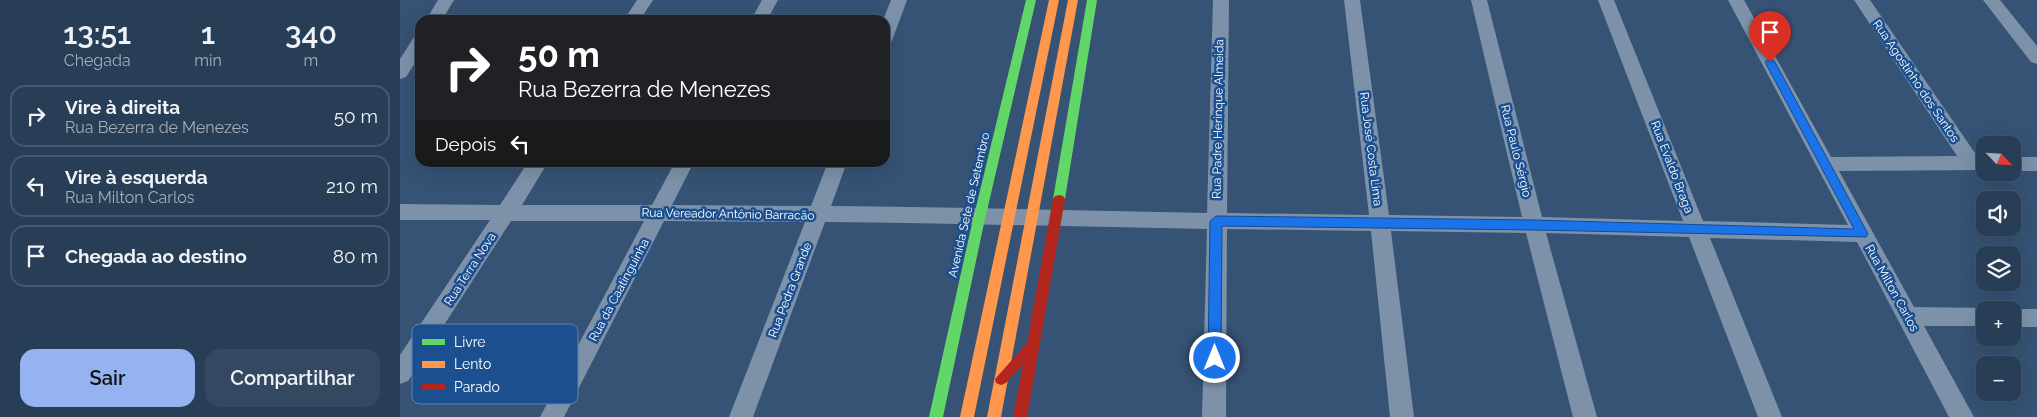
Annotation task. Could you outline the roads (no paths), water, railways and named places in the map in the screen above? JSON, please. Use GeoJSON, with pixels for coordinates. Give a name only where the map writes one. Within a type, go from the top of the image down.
{"type":"FeatureCollection","features":[{"type":"Feature","properties":{"kind":"main road","name":"Avenida Sete de Setembro"},"geometry":{"type":"LineString","coordinates":[[936,417],[980,216],[1031,0]]}},
{"type":"Feature","properties":{"kind":"main road"},"geometry":{"type":"LineString","coordinates":[[967,417],[1054,0]]}},
{"type":"Feature","properties":{"kind":"main road"},"geometry":{"type":"LineString","coordinates":[[994,417],[1073,0]]}},
{"type":"Feature","properties":{"kind":"main road"},"geometry":{"type":"LineString","coordinates":[[1020,417],[1056,219],[1092,0]]}},
{"type":"Feature","properties":{"kind":"main road"},"geometry":{"type":"LineString","coordinates":[[1001,379],[1034,344]]}},
{"type":"Feature","properties":{"kind":"street"},"geometry":{"type":"LineString","coordinates":[[437,15],[446,0]]}},
{"type":"Feature","properties":{"kind":"street"},"geometry":{"type":"LineString","coordinates":[[635,15],[645,0]]}},
{"type":"Feature","properties":{"kind":"street"},"geometry":{"type":"LineString","coordinates":[[762,15],[770,0]]}},
{"type":"Feature","properties":{"kind":"street"},"geometry":{"type":"LineString","coordinates":[[890,24],[899,0]]}},
{"type":"Feature","properties":{"kind":"street","name":"Rua Padre Herinque Almeida"},"geometry":{"type":"LineString","coordinates":[[1214,417],[1221,0]]}},
{"type":"Feature","properties":{"kind":"street","name":"Rua José Costa Lima"},"geometry":{"type":"LineString","coordinates":[[1352,0],[1402,417]]}},
{"type":"Feature","properties":{"kind":"street","name":"Rua Paulo Sérgio"},"geometry":{"type":"LineString","coordinates":[[1479,0],[1534,225],[1585,417]]}},
{"type":"Feature","properties":{"kind":"street","name":"Rua Evaldo Braga"},"geometry":{"type":"LineString","coordinates":[[1606,0],[1770,417]]}},
{"type":"Feature","properties":{"kind":"street","name":"Rua Milton Carlos"},"geometry":{"type":"LineString","coordinates":[[1736,0],[1962,417]]}},
{"type":"Feature","properties":{"kind":"street","name":"Rua Agostinho dos Santos"},"geometry":{"type":"LineString","coordinates":[[1862,0],[1976,159]]}},
{"type":"Feature","properties":{"kind":"street"},"geometry":{"type":"LineString","coordinates":[[1991,0],[2037,58]]}},
{"type":"Feature","properties":{"kind":"street"},"geometry":{"type":"LineString","coordinates":[[400,73],[415,50]]}},
{"type":"Feature","properties":{"kind":"street"},"geometry":{"type":"LineString","coordinates":[[1825,164],[1976,162]]}},
{"type":"Feature","properties":{"kind":"street"},"geometry":{"type":"LineString","coordinates":[[2021,164],[2037,164]]}},
{"type":"Feature","properties":{"kind":"street","name":"Rua Terra Nova"},"geometry":{"type":"LineString","coordinates":[[433,324],[536,167]]}},
{"type":"Feature","properties":{"kind":"street","name":"Rua da Caatinguinha"},"geometry":{"type":"LineString","coordinates":[[578,368],[683,167]]}},
{"type":"Feature","properties":{"kind":"street","name":"Rua Pedra Grande"},"geometry":{"type":"LineString","coordinates":[[740,417],[836,167]]}},
{"type":"Feature","properties":{"kind":"street","name":"Rua Vereador Antônio Barracão"},"geometry":{"type":"LineString","coordinates":[[400,212],[660,212],[980,216],[1056,219],[1534,225],[1862,234]]}},
{"type":"Feature","properties":{"kind":"street"},"geometry":{"type":"LineString","coordinates":[[1907,316],[1976,317]]}},
{"type":"Feature","properties":{"kind":"street"},"geometry":{"type":"LineString","coordinates":[[2021,318],[2037,318]]}},
{"type":"Feature","properties":{"kind":"street","name":"Rua Terra Nova"},"geometry":{"type":"LineString","coordinates":[[400,374],[412,356]]}},
{"type":"Feature","properties":{"kind":"street","name":"Rua da Caatinguinha"},"geometry":{"type":"LineString","coordinates":[[552,417],[559,404]]}}]}
